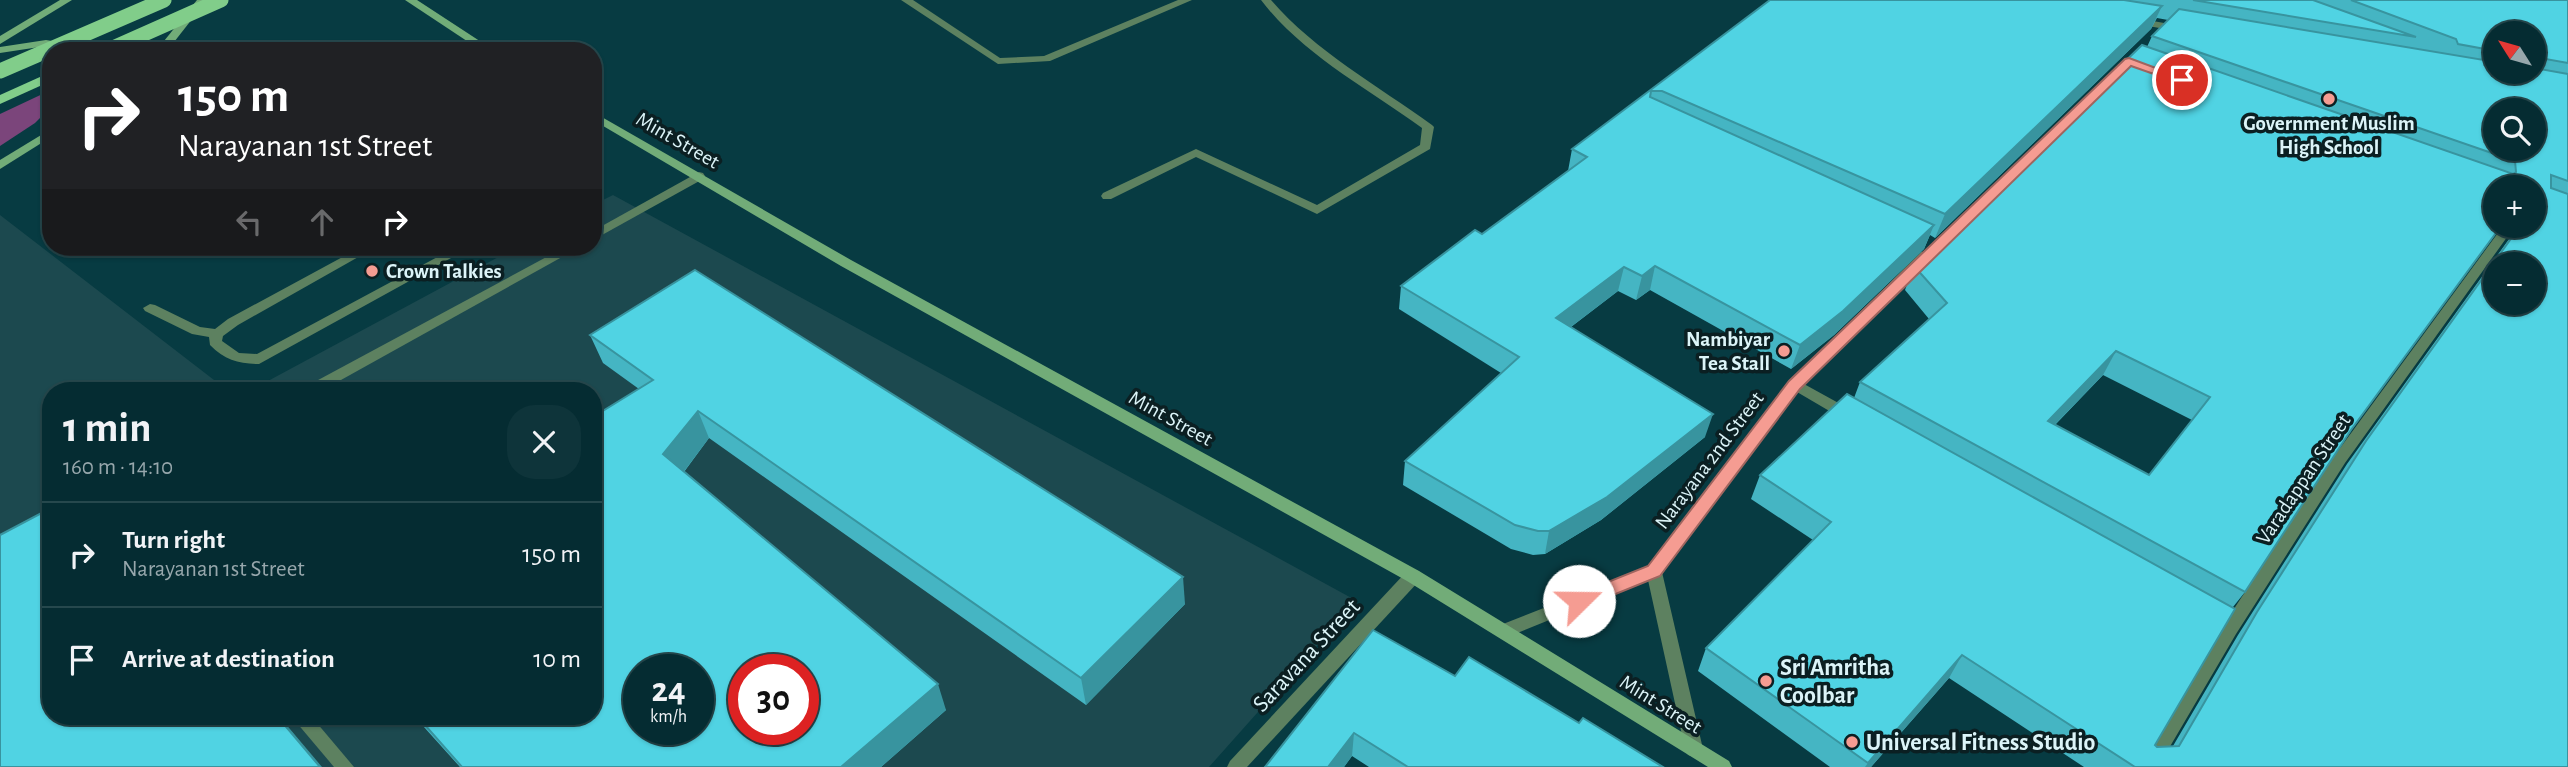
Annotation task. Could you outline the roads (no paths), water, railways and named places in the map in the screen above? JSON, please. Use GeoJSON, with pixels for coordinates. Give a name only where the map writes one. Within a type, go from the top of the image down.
{"type":"FeatureCollection","features":[{"type":"Feature","properties":{"kind":"main road"},"geometry":{"type":"LineString","coordinates":[[67,42],[164,0]]}},
{"type":"Feature","properties":{"kind":"main road"},"geometry":{"type":"LineString","coordinates":[[126,42],[222,0]]}},
{"type":"Feature","properties":{"kind":"main road"},"geometry":{"type":"LineString","coordinates":[[0,71],[42,53]]}},
{"type":"Feature","properties":{"kind":"main road"},"geometry":{"type":"LineString","coordinates":[[0,100],[42,80]]}},
{"type":"Feature","properties":{"kind":"street"},"geometry":{"type":"LineString","coordinates":[[0,40],[67,0]]}},
{"type":"Feature","properties":{"kind":"street"},"geometry":{"type":"LineString","coordinates":[[168,42],[202,0]]}},
{"type":"Feature","properties":{"kind":"street"},"geometry":{"type":"LineString","coordinates":[[410,0],[476,42]]}},
{"type":"Feature","properties":{"kind":"street"},"geometry":{"type":"LineString","coordinates":[[906,0],[998,61],[1046,59],[1187,0]]}},
{"type":"Feature","properties":{"kind":"street"},"geometry":{"type":"LineString","coordinates":[[1107,196],[1196,153],[1317,210],[1426,147],[1428,127],[1349,72],[1290,26],[1266,0]]}},
{"type":"Feature","properties":{"kind":"street"},"geometry":{"type":"LineString","coordinates":[[2124,19],[2160,31],[2192,31]]}},
{"type":"Feature","properties":{"kind":"street"},"geometry":{"type":"LineString","coordinates":[[0,50],[42,44]]}},
{"type":"Feature","properties":{"kind":"street","name":"Mint Street"},"geometry":{"type":"LineString","coordinates":[[602,120],[846,263],[1413,576],[1723,767]]}},
{"type":"Feature","properties":{"kind":"street"},"geometry":{"type":"LineString","coordinates":[[0,165],[42,138]]}},
{"type":"Feature","properties":{"kind":"street"},"geometry":{"type":"LineString","coordinates":[[602,231],[699,176]]}},
{"type":"Feature","properties":{"kind":"street","name":"Varadappan Street"},"geometry":{"type":"LineString","coordinates":[[2148,767],[2224,626],[2340,459],[2500,238]]}},
{"type":"Feature","properties":{"kind":"street","name":"Narayana 2nd Street"},"geometry":{"type":"LineString","coordinates":[[1654,571],[1795,385],[1930,243]]}},
{"type":"Feature","properties":{"kind":"street"},"geometry":{"type":"LineString","coordinates":[[353,256],[233,321],[217,334],[215,342],[227,355],[238,360],[259,359],[448,256]]}},
{"type":"Feature","properties":{"kind":"street"},"geometry":{"type":"LineString","coordinates":[[327,382],[558,256]]}},
{"type":"Feature","properties":{"kind":"street"},"geometry":{"type":"LineString","coordinates":[[150,309],[197,331],[217,334]]}},
{"type":"Feature","properties":{"kind":"street"},"geometry":{"type":"LineString","coordinates":[[1795,385],[1868,425]]}},
{"type":"Feature","properties":{"kind":"street"},"geometry":{"type":"LineString","coordinates":[[1504,631],[1654,571],[1694,749]]}},
{"type":"Feature","properties":{"kind":"street","name":"Saravana Street"},"geometry":{"type":"LineString","coordinates":[[1236,767],[1413,576]]}},
{"type":"Feature","properties":{"kind":"street"},"geometry":{"type":"LineString","coordinates":[[308,725],[345,767]]}},
{"type":"Feature","properties":{"kind":"place","name":"Government Muslim High School"},"geometry":{"type":"Point","coordinates":[2329,99]}},
{"type":"Feature","properties":{"kind":"place","name":"Crown Talkies"},"geometry":{"type":"Point","coordinates":[372,271]}},
{"type":"Feature","properties":{"kind":"place","name":"Nambiyar Tea Stall"},"geometry":{"type":"Point","coordinates":[1784,351]}},
{"type":"Feature","properties":{"kind":"place","name":"Sri Amritha Coolbar"},"geometry":{"type":"Point","coordinates":[1766,681]}},
{"type":"Feature","properties":{"kind":"place","name":"Universal Fitness Studio"},"geometry":{"type":"Point","coordinates":[1852,742]}}]}
